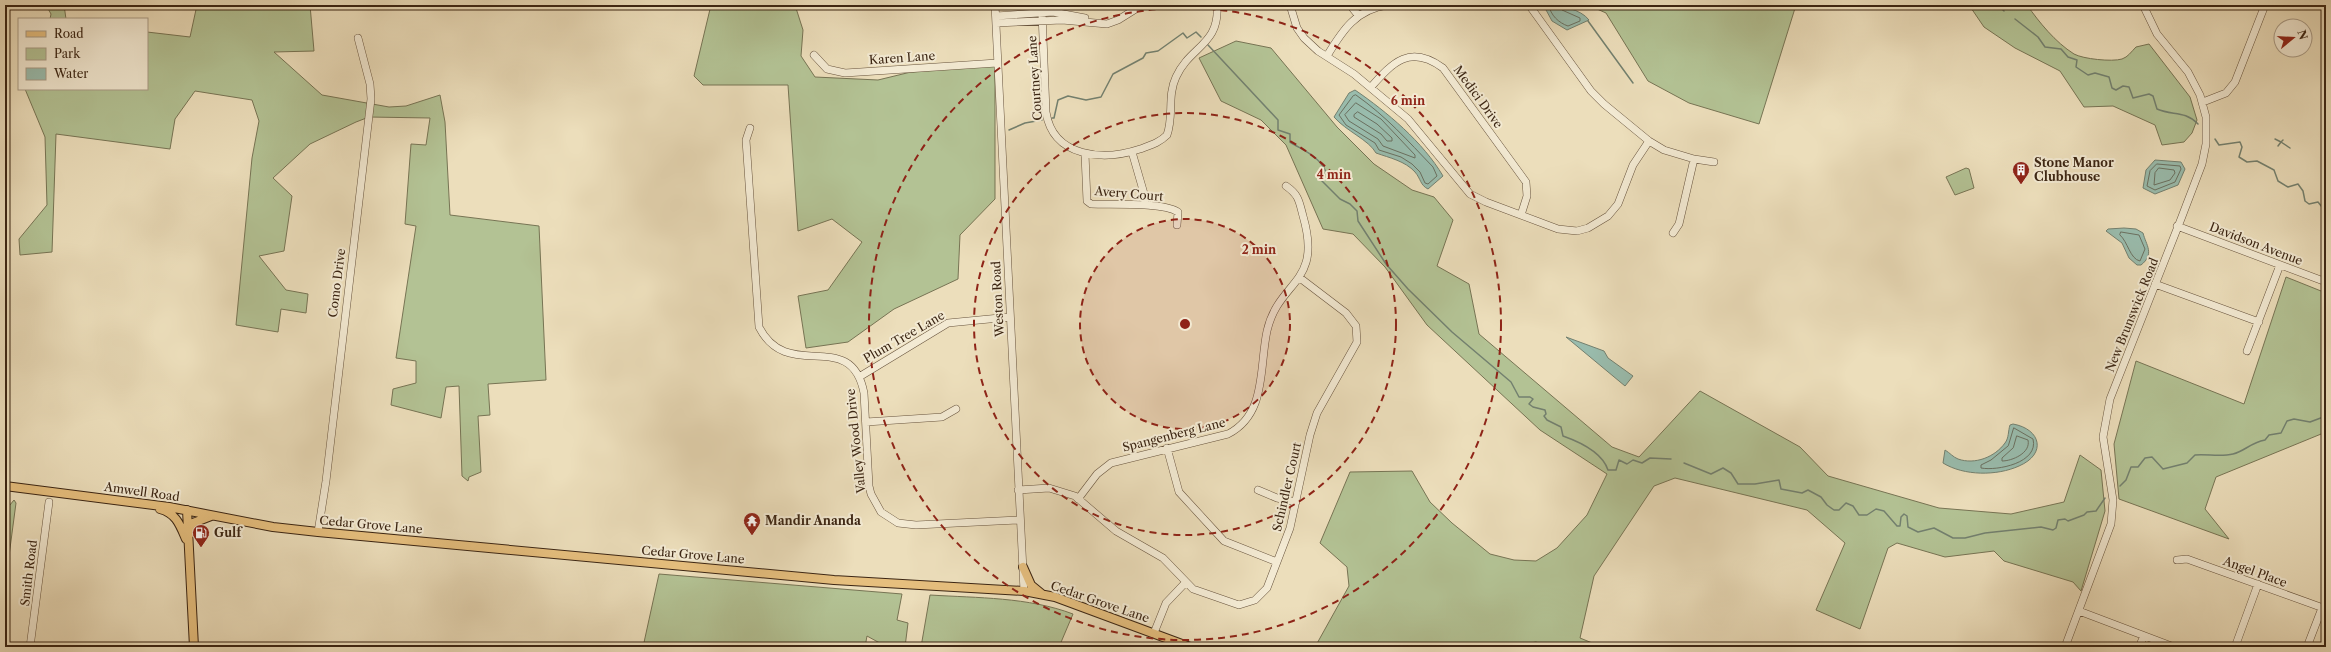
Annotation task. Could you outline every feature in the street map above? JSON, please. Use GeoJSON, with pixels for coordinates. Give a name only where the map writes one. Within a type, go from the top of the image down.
{"type":"FeatureCollection","features":[{"type":"Feature","properties":{"kind":"main road","name":"Amwell Road"},"geometry":{"type":"LineString","coordinates":[[5,486],[187,510],[194,647]]}},
{"type":"Feature","properties":{"kind":"main road"},"geometry":{"type":"LineString","coordinates":[[128,502],[133,505],[168,511],[177,519],[189,544]]}},
{"type":"Feature","properties":{"kind":"main road","name":"Cedar Grove Lane"},"geometry":{"type":"LineString","coordinates":[[187,510],[273,527],[318,532],[834,580],[1024,591],[1044,595],[1190,647]]}},
{"type":"Feature","properties":{"kind":"main road"},"geometry":{"type":"LineString","coordinates":[[190,557],[192,553],[191,526],[212,516]]}},
{"type":"Feature","properties":{"kind":"main road"},"geometry":{"type":"LineString","coordinates":[[1023,567],[1031,585],[1044,595]]}},
{"type":"Feature","properties":{"kind":"street","name":"Weston Road"},"geometry":{"type":"LineString","coordinates":[[996,5],[997,63],[1024,591]]}},
{"type":"Feature","properties":{"kind":"street"},"geometry":{"type":"LineString","coordinates":[[996,19],[1042,22],[1072,20],[1107,24],[1118,20],[1142,5]]}},
{"type":"Feature","properties":{"kind":"street","name":"Courtney Lane"},"geometry":{"type":"LineString","coordinates":[[1042,13],[1047,120],[1053,133],[1064,144],[1085,154],[1108,155],[1132,152],[1157,143],[1167,135],[1171,92],[1175,79],[1184,64],[1214,30],[1218,23],[1217,5]]}},
{"type":"Feature","properties":{"kind":"street"},"geometry":{"type":"LineString","coordinates":[[1290,5],[1297,28],[1304,38],[1370,87],[1419,131],[1470,194],[1521,215],[1558,229],[1577,231],[1597,223],[1608,216],[1618,204],[1633,165],[1649,141]]}},
{"type":"Feature","properties":{"kind":"street"},"geometry":{"type":"LineString","coordinates":[[1350,5],[1358,15]]}},
{"type":"Feature","properties":{"kind":"street"},"geometry":{"type":"LineString","coordinates":[[1327,56],[1345,28],[1358,15],[1374,7],[1388,5]]}},
{"type":"Feature","properties":{"kind":"street"},"geometry":{"type":"LineString","coordinates":[[1529,5],[1591,91],[1649,141],[1671,153],[1714,162]]}},
{"type":"Feature","properties":{"kind":"street","name":"New Brunswick Road"},"geometry":{"type":"LineString","coordinates":[[2065,647],[2106,541],[2113,512],[2112,486],[2104,437],[2106,415],[2110,398],[2204,156],[2207,131],[2203,102],[2192,79],[2152,26],[2143,5]]}},
{"type":"Feature","properties":{"kind":"street"},"geometry":{"type":"LineString","coordinates":[[2203,102],[2226,93],[2235,82],[2265,5]]}},
{"type":"Feature","properties":{"kind":"street"},"geometry":{"type":"LineString","coordinates":[[996,19],[1042,13],[1064,13],[1107,24]]}},
{"type":"Feature","properties":{"kind":"street","name":"Como Drive"},"geometry":{"type":"LineString","coordinates":[[318,532],[326,481],[371,95],[370,84],[358,38]]}},
{"type":"Feature","properties":{"kind":"street","name":"Karen Lane"},"geometry":{"type":"LineString","coordinates":[[814,56],[827,69],[845,73],[997,63]]}},
{"type":"Feature","properties":{"kind":"street","name":"Medici Drive"},"geometry":{"type":"LineString","coordinates":[[1370,87],[1386,69],[1405,58],[1418,56],[1432,60],[1443,68],[1526,182],[1527,196],[1521,215]]}},
{"type":"Feature","properties":{"kind":"street","name":"Valley Wood Drive"},"geometry":{"type":"LineString","coordinates":[[750,128],[746,140],[759,327],[771,345],[788,354],[836,357],[854,368],[859,377],[864,393],[871,494],[881,512],[898,523],[916,525],[1020,520]]}},
{"type":"Feature","properties":{"kind":"street"},"geometry":{"type":"LineString","coordinates":[[1132,152],[1146,197],[1145,205]]}},
{"type":"Feature","properties":{"kind":"street","name":"Avery Court"},"geometry":{"type":"LineString","coordinates":[[1085,154],[1087,202],[1091,204],[1145,205],[1174,209],[1178,212],[1177,225]]}},
{"type":"Feature","properties":{"kind":"street"},"geometry":{"type":"LineString","coordinates":[[1673,233],[1679,224],[1694,159]]}},
{"type":"Feature","properties":{"kind":"street","name":"Spangenberg Lane"},"geometry":{"type":"LineString","coordinates":[[1078,499],[1097,474],[1111,463],[1228,434],[1240,428],[1255,406],[1260,386],[1267,330],[1276,308],[1300,278],[1309,256],[1309,240],[1296,193],[1286,186]]}},
{"type":"Feature","properties":{"kind":"street","name":"Davidson Avenue"},"geometry":{"type":"LineString","coordinates":[[2178,226],[2326,282]]}},
{"type":"Feature","properties":{"kind":"street"},"geometry":{"type":"LineString","coordinates":[[2247,351],[2280,265]]}},
{"type":"Feature","properties":{"kind":"street","name":"Schindler Court"},"geometry":{"type":"LineString","coordinates":[[1018,490],[1058,489],[1078,499],[1116,531],[1163,558],[1186,582],[1199,592],[1239,605],[1249,603],[1267,588],[1290,528],[1310,435],[1317,413],[1354,349],[1357,338],[1356,326],[1346,313],[1300,278]]}},
{"type":"Feature","properties":{"kind":"street"},"geometry":{"type":"LineString","coordinates":[[2155,284],[2259,322]]}},
{"type":"Feature","properties":{"kind":"street","name":"Plum Tree Lane"},"geometry":{"type":"LineString","coordinates":[[859,377],[948,323],[1010,318]]}},
{"type":"Feature","properties":{"kind":"street"},"geometry":{"type":"LineString","coordinates":[[866,422],[942,417],[956,409]]}},
{"type":"Feature","properties":{"kind":"street"},"geometry":{"type":"LineString","coordinates":[[1167,448],[1179,492],[1224,541],[1277,562]]}},
{"type":"Feature","properties":{"kind":"street"},"geometry":{"type":"LineString","coordinates":[[1258,490],[1277,498],[1296,502]]}},
{"type":"Feature","properties":{"kind":"street","name":"Smith Road"},"geometry":{"type":"LineString","coordinates":[[30,647],[49,502]]}},
{"type":"Feature","properties":{"kind":"street","name":"Angel Place"},"geometry":{"type":"LineString","coordinates":[[2176,560],[2188,559],[2324,608]]}},
{"type":"Feature","properties":{"kind":"street"},"geometry":{"type":"LineString","coordinates":[[1154,633],[1166,602],[1186,582]]}},
{"type":"Feature","properties":{"kind":"street"},"geometry":{"type":"LineString","coordinates":[[2235,647],[2258,584]]}},
{"type":"Feature","properties":{"kind":"street"},"geometry":{"type":"LineString","coordinates":[[2307,647],[2324,608]]}},
{"type":"Feature","properties":{"kind":"street"},"geometry":{"type":"LineString","coordinates":[[2079,611],[2174,647]]}},
{"type":"Feature","properties":{"kind":"street"},"geometry":{"type":"LineString","coordinates":[[2139,647],[2144,636]]}},
{"type":"Feature","properties":{"kind":"green space"},"geometry":{"type":"Polygon","coordinates":[[[46,5],[64,5],[66,18],[50,18],[51,14],[46,5]]]}},
{"type":"Feature","properties":{"kind":"green space"},"geometry":{"type":"Polygon","coordinates":[[[197,5],[310,5],[314,51],[274,52],[322,95],[389,107],[406,106],[440,95],[445,122],[450,215],[539,226],[546,380],[488,384],[490,415],[478,416],[481,472],[469,477],[468,481],[462,476],[459,386],[446,387],[441,418],[391,405],[393,389],[416,383],[416,361],[396,358],[416,226],[405,224],[411,144],[426,145],[430,118],[369,117],[310,144],[273,178],[292,196],[284,251],[259,256],[286,290],[308,294],[306,313],[281,309],[278,332],[236,325],[252,158],[259,121],[252,100],[195,91],[175,119],[170,149],[56,134],[52,252],[20,255],[19,239],[47,205],[45,137],[25,90],[148,90],[148,32],[190,37],[197,5]]]}},
{"type":"Feature","properties":{"kind":"green space"},"geometry":{"type":"Polygon","coordinates":[[[711,5],[795,5],[803,30],[801,56],[815,77],[878,80],[911,72],[995,65],[995,199],[960,235],[958,279],[894,309],[848,342],[806,348],[798,296],[828,290],[862,242],[832,219],[798,231],[788,85],[703,85],[694,76],[711,5]]]}},
{"type":"Feature","properties":{"kind":"green space"},"geometry":{"type":"Polygon","coordinates":[[[1588,5],[1796,5],[1759,124],[1689,103],[1648,81],[1606,13],[1588,5]]]}},
{"type":"Feature","properties":{"kind":"green space"},"geometry":{"type":"Polygon","coordinates":[[[1969,5],[2027,5],[2042,25],[2060,44],[2078,56],[2091,59],[2122,59],[2128,56],[2136,47],[2149,44],[2190,97],[2197,120],[2192,133],[2184,142],[2162,145],[2155,125],[2113,106],[2084,107],[2060,71],[2015,48],[1984,27],[1969,5]]]}},
{"type":"Feature","properties":{"kind":"green space"},"geometry":{"type":"Polygon","coordinates":[[[1236,41],[1271,48],[1337,127],[1374,164],[1412,190],[1434,197],[1453,220],[1437,266],[1469,284],[1479,334],[1612,447],[1639,457],[1700,391],[1800,447],[1828,476],[1939,508],[2011,514],[2064,502],[2080,455],[2101,470],[2105,511],[2081,591],[2073,582],[2004,561],[1994,551],[1945,557],[1897,543],[1888,548],[1860,629],[1816,610],[1845,543],[1807,510],[1675,478],[1654,486],[1594,576],[1580,638],[1602,647],[1548,647],[1536,642],[1508,647],[1315,647],[1349,586],[1347,567],[1320,543],[1350,472],[1412,471],[1430,502],[1452,523],[1490,554],[1514,560],[1536,561],[1557,548],[1587,515],[1607,474],[1540,430],[1427,325],[1385,267],[1353,234],[1323,229],[1286,145],[1261,120],[1221,101],[1199,58],[1236,41]]]}},
{"type":"Feature","properties":{"kind":"green space"},"geometry":{"type":"Polygon","coordinates":[[[1966,168],[1969,169],[1974,188],[1955,195],[1946,177],[1966,168]]]}},
{"type":"Feature","properties":{"kind":"green space"},"geometry":{"type":"Polygon","coordinates":[[[2286,277],[2326,293],[2326,432],[2216,477],[2205,509],[2229,539],[2119,499],[2114,444],[2136,361],[2244,404],[2286,277]]]}},
{"type":"Feature","properties":{"kind":"green space"},"geometry":{"type":"Polygon","coordinates":[[[14,500],[16,503],[5,586],[5,511],[14,500]]]}},
{"type":"Feature","properties":{"kind":"green space"},"geometry":{"type":"Polygon","coordinates":[[[659,574],[902,594],[897,620],[908,623],[905,647],[887,647],[867,636],[865,647],[643,647],[659,574]]]}},
{"type":"Feature","properties":{"kind":"green space"},"geometry":{"type":"Polygon","coordinates":[[[930,595],[1021,601],[1056,608],[1073,614],[1059,647],[921,647],[930,595]]]}},
{"type":"Feature","properties":{"kind":"water"},"geometry":{"type":"Polygon","coordinates":[[[1546,5],[1575,10],[1589,20],[1567,30],[1552,21],[1545,8],[1546,5]]]}},
{"type":"Feature","properties":{"kind":"water"},"geometry":{"type":"Polygon","coordinates":[[[1355,90],[1404,128],[1435,163],[1443,176],[1428,189],[1423,186],[1411,168],[1397,160],[1376,153],[1373,148],[1339,122],[1334,117],[1349,93],[1355,90]]]}},
{"type":"Feature","properties":{"kind":"water"},"geometry":{"type":"Polygon","coordinates":[[[2155,160],[2181,162],[2185,169],[2178,185],[2155,194],[2143,188],[2146,170],[2155,160]]]}},
{"type":"Feature","properties":{"kind":"water"},"geometry":{"type":"Polygon","coordinates":[[[2108,229],[2136,229],[2143,233],[2149,253],[2148,257],[2141,265],[2137,265],[2129,258],[2122,243],[2106,231],[2108,229]]]}},
{"type":"Feature","properties":{"kind":"water"},"geometry":{"type":"Polygon","coordinates":[[[1566,337],[1604,351],[1608,358],[1633,376],[1625,386],[1566,337]]]}},
{"type":"Feature","properties":{"kind":"water"},"geometry":{"type":"Polygon","coordinates":[[[2013,424],[2030,431],[2035,436],[2037,449],[2028,461],[2019,466],[2001,472],[1991,473],[1970,472],[1951,467],[1943,463],[1945,450],[1956,458],[1964,461],[1978,460],[1990,456],[2005,443],[2008,437],[2010,425],[2013,424]]]}},
{"type":"Feature","properties":{"kind":"waterway"},"geometry":{"type":"LineString","coordinates":[[1998,5],[2004,11]]}},
{"type":"Feature","properties":{"kind":"waterway"},"geometry":{"type":"LineString","coordinates":[[2015,19],[2038,37],[2045,47],[2061,49],[2068,57],[2077,60],[2076,67],[2088,75],[2095,73],[2109,77],[2112,88],[2116,90],[2123,86],[2129,87],[2133,98],[2149,94],[2153,96],[2157,109],[2183,115],[2198,124]]}},
{"type":"Feature","properties":{"kind":"waterway"},"geometry":{"type":"LineString","coordinates":[[1588,21],[1633,83]]}},
{"type":"Feature","properties":{"kind":"waterway"},"geometry":{"type":"LineString","coordinates":[[1052,118],[1054,118],[1058,100],[1068,96],[1086,100],[1101,97],[1113,74],[1143,58],[1146,53],[1158,51],[1183,33],[1187,38],[1196,32],[1201,37]]}},
{"type":"Feature","properties":{"kind":"waterway"},"geometry":{"type":"LineString","coordinates":[[1208,45],[1278,120],[1278,130],[1290,134],[1290,142],[1311,154],[1323,166],[1326,172],[1321,180],[1340,199],[1350,204],[1357,211],[1358,221],[1386,264],[1408,289],[1452,332],[1511,382],[1519,397],[1530,397],[1533,399],[1529,404],[1533,407],[1545,410],[1546,414],[1544,416],[1547,420],[1561,427],[1563,436],[1590,448],[1601,458],[1608,470],[1616,470],[1619,460],[1627,464],[1633,460],[1642,463],[1650,458],[1671,459]]}},
{"type":"Feature","properties":{"kind":"waterway"},"geometry":{"type":"LineString","coordinates":[[1009,130],[1025,123],[1042,120]]}},
{"type":"Feature","properties":{"kind":"waterway"},"geometry":{"type":"LineString","coordinates":[[2215,139],[2219,145],[2240,142],[2242,147],[2239,157],[2247,162],[2257,161],[2274,170],[2278,181],[2288,187],[2298,184],[2303,191],[2305,201],[2309,204],[2318,202],[2326,212]]}},
{"type":"Feature","properties":{"kind":"waterway"},"geometry":{"type":"LineString","coordinates":[[2275,139],[2281,142],[2278,146]]}},
{"type":"Feature","properties":{"kind":"waterway"},"geometry":{"type":"LineString","coordinates":[[2283,140],[2281,142],[2290,148]]}},
{"type":"Feature","properties":{"kind":"waterway"},"geometry":{"type":"LineString","coordinates":[[2120,486],[2126,480],[2131,467],[2138,467],[2145,458],[2152,457],[2163,469],[2187,463],[2195,455],[2233,454],[2255,443],[2265,440],[2269,435],[2281,433],[2287,421],[2294,419],[2310,422],[2326,416]]}},
{"type":"Feature","properties":{"kind":"waterway"},"geometry":{"type":"LineString","coordinates":[[1684,463],[1711,474],[1723,468],[1731,473],[1738,484],[1755,484],[1779,480],[1781,489],[1802,493],[1808,490],[1821,497],[1827,505],[1834,510],[1839,510],[1846,503],[1853,506],[1859,515],[1867,515],[1876,509],[1884,511],[1897,526],[1900,526],[1901,517],[1904,514],[1907,516],[1908,527],[1918,532],[1934,528],[1953,538],[1965,538],[1985,533],[2041,527],[2053,530],[2056,528],[2058,520],[2065,519],[2068,521],[2084,515],[2087,512],[2096,511],[2105,498]]}},
{"type":"Feature","properties":{"kind":"place","name":"Stone Manor Clubhouse"},"geometry":{"type":"Point","coordinates":[2021,185]}},
{"type":"Feature","properties":{"kind":"place","name":"Mandir Ananda"},"geometry":{"type":"Point","coordinates":[752,536]}},
{"type":"Feature","properties":{"kind":"place","name":"Gulf"},"geometry":{"type":"Point","coordinates":[201,548]}}]}
